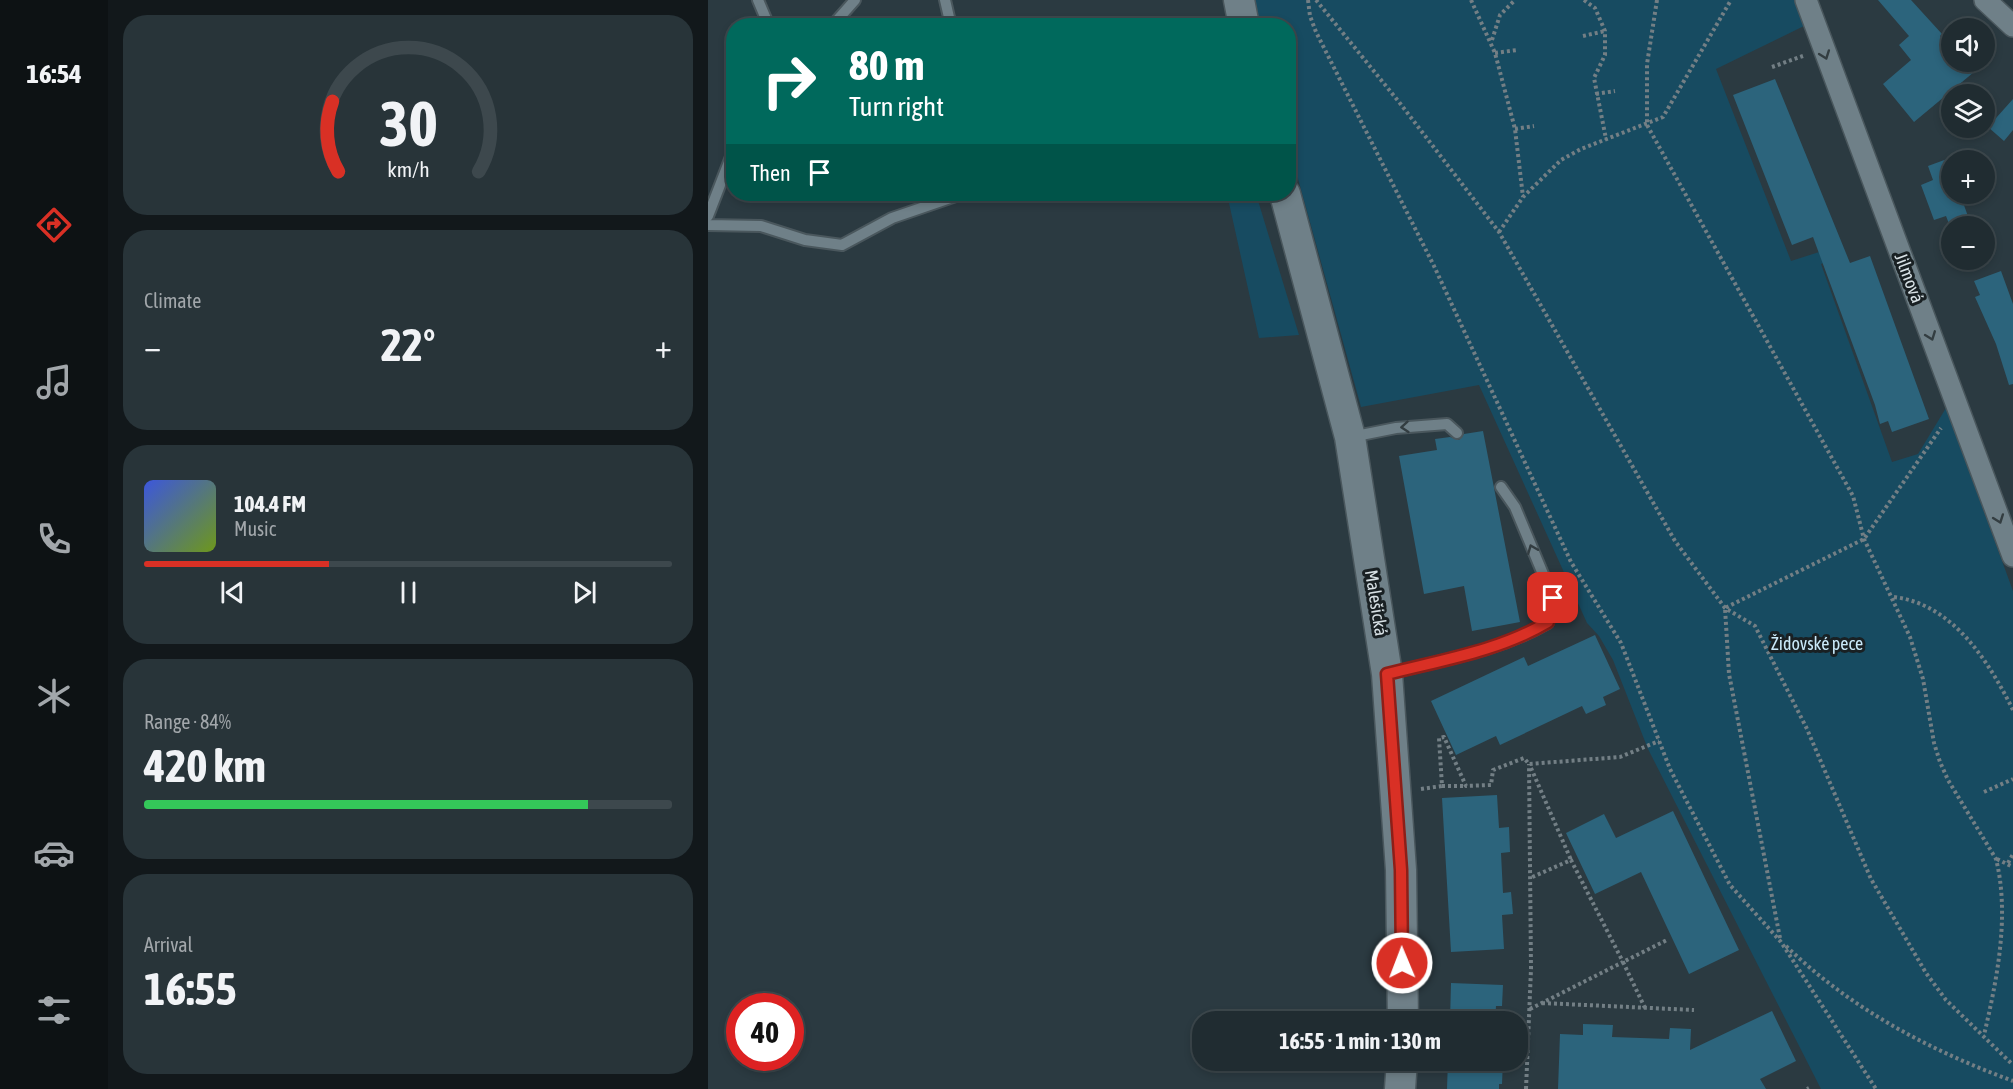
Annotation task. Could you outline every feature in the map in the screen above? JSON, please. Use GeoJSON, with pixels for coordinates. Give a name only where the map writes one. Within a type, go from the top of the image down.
{"type":"FeatureCollection","features":[{"type":"Feature","properties":{"kind":"street"},"geometry":{"type":"LineString","coordinates":[[1239,0],[1242,18]]}},
{"type":"Feature","properties":{"kind":"street","name":"Jilmová"},"geometry":{"type":"LineString","coordinates":[[1806,0],[2013,556]]}},
{"type":"Feature","properties":{"kind":"street"},"geometry":{"type":"LineString","coordinates":[[1985,0],[2013,26]]}},
{"type":"Feature","properties":{"kind":"street","name":"Malešická"},"geometry":{"type":"LineString","coordinates":[[1287,201],[1350,437],[1387,674],[1401,870],[1403,1011]]}},
{"type":"Feature","properties":{"kind":"street"},"geometry":{"type":"LineString","coordinates":[[1400,1089],[1401,1071]]}},
{"type":"Feature","properties":{"kind":"lane"},"geometry":{"type":"LineString","coordinates":[[758,0],[766,18]]}},
{"type":"Feature","properties":{"kind":"lane"},"geometry":{"type":"LineString","coordinates":[[839,18],[855,0]]}},
{"type":"Feature","properties":{"kind":"lane"},"geometry":{"type":"LineString","coordinates":[[945,0],[949,18]]}},
{"type":"Feature","properties":{"kind":"lane"},"geometry":{"type":"LineString","coordinates":[[708,216],[726,170]]}},
{"type":"Feature","properties":{"kind":"lane"},"geometry":{"type":"LineString","coordinates":[[708,225],[761,226],[805,240],[842,245],[892,218],[942,201]]}},
{"type":"Feature","properties":{"kind":"lane"},"geometry":{"type":"LineString","coordinates":[[1350,437],[1396,428],[1448,424],[1457,433]]}},
{"type":"Feature","properties":{"kind":"lane"},"geometry":{"type":"LineString","coordinates":[[1387,674],[1478,652],[1528,634],[1548,622],[1553,598],[1515,507],[1501,487]]}},
{"type":"Feature","properties":{"kind":"path"},"geometry":{"type":"LineString","coordinates":[[1308,0],[1310,16],[1316,32],[1434,266],[1571,562],[1621,643],[1670,769],[1730,885],[1781,942],[1826,983],[1927,1047],[2013,1081]]}},
{"type":"Feature","properties":{"kind":"path"},"geometry":{"type":"LineString","coordinates":[[1316,0],[1399,102],[1499,232],[1675,541],[1725,609],[1755,626],[1807,729],[1872,879],[1899,930],[1946,1000],[2013,1065]]}},
{"type":"Feature","properties":{"kind":"path"},"geometry":{"type":"LineString","coordinates":[[1471,0],[1496,53],[1515,129],[1522,197]]}},
{"type":"Feature","properties":{"kind":"path"},"geometry":{"type":"LineString","coordinates":[[1584,0],[1595,8],[1605,31],[1605,55],[1594,78],[1606,140]]}},
{"type":"Feature","properties":{"kind":"path"},"geometry":{"type":"LineString","coordinates":[[1657,0],[1647,64],[1647,125],[1853,496],[1864,539],[1910,637],[1923,679],[1934,743],[1940,762],[1948,780],[1996,859],[2000,872],[2001,919],[1994,991],[1984,1035]]}},
{"type":"Feature","properties":{"kind":"path"},"geometry":{"type":"LineString","coordinates":[[1499,232],[1522,197],[1562,160],[1581,149],[1663,117],[1731,0]]}},
{"type":"Feature","properties":{"kind":"path"},"geometry":{"type":"LineString","coordinates":[[1492,41],[1500,15],[1513,1]]}},
{"type":"Feature","properties":{"kind":"path"},"geometry":{"type":"LineString","coordinates":[[1583,36],[1605,31]]}},
{"type":"Feature","properties":{"kind":"path"},"geometry":{"type":"LineString","coordinates":[[1772,67],[1823,49]]}},
{"type":"Feature","properties":{"kind":"path"},"geometry":{"type":"LineString","coordinates":[[1496,53],[1516,50]]}},
{"type":"Feature","properties":{"kind":"path"},"geometry":{"type":"LineString","coordinates":[[1596,94],[1615,91]]}},
{"type":"Feature","properties":{"kind":"path"},"geometry":{"type":"LineString","coordinates":[[1515,129],[1534,126]]}},
{"type":"Feature","properties":{"kind":"path"},"geometry":{"type":"LineString","coordinates":[[1725,609],[1864,539],[1943,426]]}},
{"type":"Feature","properties":{"kind":"path"},"geometry":{"type":"LineString","coordinates":[[1893,597],[1913,600],[1923,605],[1949,623],[1974,646],[1992,671],[2013,710]]}},
{"type":"Feature","properties":{"kind":"path"},"geometry":{"type":"LineString","coordinates":[[1725,609],[1729,674],[1774,917],[1781,942],[1876,1089]]}},
{"type":"Feature","properties":{"kind":"path"},"geometry":{"type":"LineString","coordinates":[[1442,786],[1439,738],[1444,737],[1466,786]]}},
{"type":"Feature","properties":{"kind":"path"},"geometry":{"type":"LineString","coordinates":[[1529,764],[1620,757],[1659,741]]}},
{"type":"Feature","properties":{"kind":"path"},"geometry":{"type":"LineString","coordinates":[[1420,789],[1491,785],[1493,770],[1524,758],[1529,764],[1572,860],[1645,1008]]}},
{"type":"Feature","properties":{"kind":"path"},"geometry":{"type":"LineString","coordinates":[[1526,1089],[1529,1009],[1529,764]]}},
{"type":"Feature","properties":{"kind":"path"},"geometry":{"type":"LineString","coordinates":[[1984,792],[2013,780]]}},
{"type":"Feature","properties":{"kind":"path"},"geometry":{"type":"LineString","coordinates":[[2008,863],[2013,854]]}},
{"type":"Feature","properties":{"kind":"path"},"geometry":{"type":"LineString","coordinates":[[1996,859],[2013,867]]}},
{"type":"Feature","properties":{"kind":"path"},"geometry":{"type":"LineString","coordinates":[[1530,878],[1572,860]]}},
{"type":"Feature","properties":{"kind":"path"},"geometry":{"type":"LineString","coordinates":[[1529,1009],[1666,940]]}},
{"type":"Feature","properties":{"kind":"path"},"geometry":{"type":"LineString","coordinates":[[1541,1003],[1694,1010]]}},
{"type":"Feature","properties":{"kind":"green space","name":"Židovské pece"},"geometry":{"type":"Polygon","coordinates":[[[1254,0],[1794,0],[1804,26],[1716,69],[1791,261],[1838,246],[1842,255],[1821,264],[1892,462],[1918,454],[1946,408],[2013,591],[2013,1089],[1821,1089],[1648,749],[1613,660],[1599,636],[1587,623],[1479,385],[1361,407],[1296,171],[1296,18],[1258,18],[1254,0]]]}},
{"type":"Feature","properties":{"kind":"green space"},"geometry":{"type":"Polygon","coordinates":[[[1229,201],[1258,201],[1299,335],[1259,338],[1229,201]]]}},
{"type":"Feature","properties":{"kind":"building"},"geometry":{"type":"Polygon","coordinates":[[[1878,0],[1911,0],[1941,33],[1941,72],[1974,72],[1960,84],[1941,84],[1941,100],[1914,122],[1883,84],[1911,60],[1899,45],[1909,36],[1878,0]]]}},
{"type":"Feature","properties":{"kind":"building"},"geometry":{"type":"Polygon","coordinates":[[[1775,79],[1850,263],[1870,256],[1929,419],[1892,432],[1888,421],[1880,424],[1813,237],[1792,245],[1733,95],[1775,79]]]}},
{"type":"Feature","properties":{"kind":"building"},"geometry":{"type":"Polygon","coordinates":[[[2013,99],[2013,130],[2004,141],[1995,133],[1995,119],[2013,99]]]}},
{"type":"Feature","properties":{"kind":"building"},"geometry":{"type":"Polygon","coordinates":[[[1941,161],[1941,204],[1964,204],[1968,216],[1941,216],[1934,220],[1921,185],[1933,180],[1928,166],[1941,161]]]}},
{"type":"Feature","properties":{"kind":"building"},"geometry":{"type":"Polygon","coordinates":[[[2001,271],[2013,304],[2013,384],[2009,385],[1996,344],[1975,297],[1980,295],[1974,281],[2001,271]]]}},
{"type":"Feature","properties":{"kind":"building"},"geometry":{"type":"Polygon","coordinates":[[[1483,431],[1520,622],[1472,631],[1464,586],[1424,594],[1399,456],[1437,450],[1435,439],[1450,437],[1459,440],[1464,434],[1483,431]]]}},
{"type":"Feature","properties":{"kind":"building"},"geometry":{"type":"Polygon","coordinates":[[[1595,635],[1620,689],[1603,697],[1606,705],[1586,714],[1582,706],[1500,745],[1496,736],[1456,755],[1431,701],[1524,657],[1528,666],[1595,635]]]}},
{"type":"Feature","properties":{"kind":"building"},"geometry":{"type":"Polygon","coordinates":[[[1497,795],[1499,828],[1509,827],[1510,852],[1501,853],[1503,893],[1511,892],[1513,914],[1502,915],[1504,949],[1451,952],[1442,798],[1497,795]]]}},
{"type":"Feature","properties":{"kind":"building"},"geometry":{"type":"Polygon","coordinates":[[[1673,811],[1739,950],[1689,974],[1641,872],[1595,894],[1566,833],[1604,814],[1616,838],[1673,811]]]}},
{"type":"Feature","properties":{"kind":"building"},"geometry":{"type":"Polygon","coordinates":[[[1451,983],[1503,985],[1502,1006],[1496,1006],[1496,1011],[1450,1011],[1451,983]]]}},
{"type":"Feature","properties":{"kind":"building"},"geometry":{"type":"Polygon","coordinates":[[[1772,1011],[1796,1061],[1760,1079],[1766,1089],[1558,1089],[1560,1034],[1583,1035],[1583,1024],[1613,1025],[1612,1037],[1669,1039],[1670,1028],[1691,1029],[1690,1050],[1772,1011]]]}},
{"type":"Feature","properties":{"kind":"building"},"geometry":{"type":"Polygon","coordinates":[[[1448,1071],[1503,1071],[1502,1084],[1499,1084],[1499,1089],[1447,1089],[1448,1071]]]}},
{"type":"Feature","properties":{"kind":"route"},"geometry":{"type":"LineString","coordinates":[[1402,963],[1401,870],[1387,674],[1478,652],[1528,634],[1548,622],[1553,598]]}}]}
